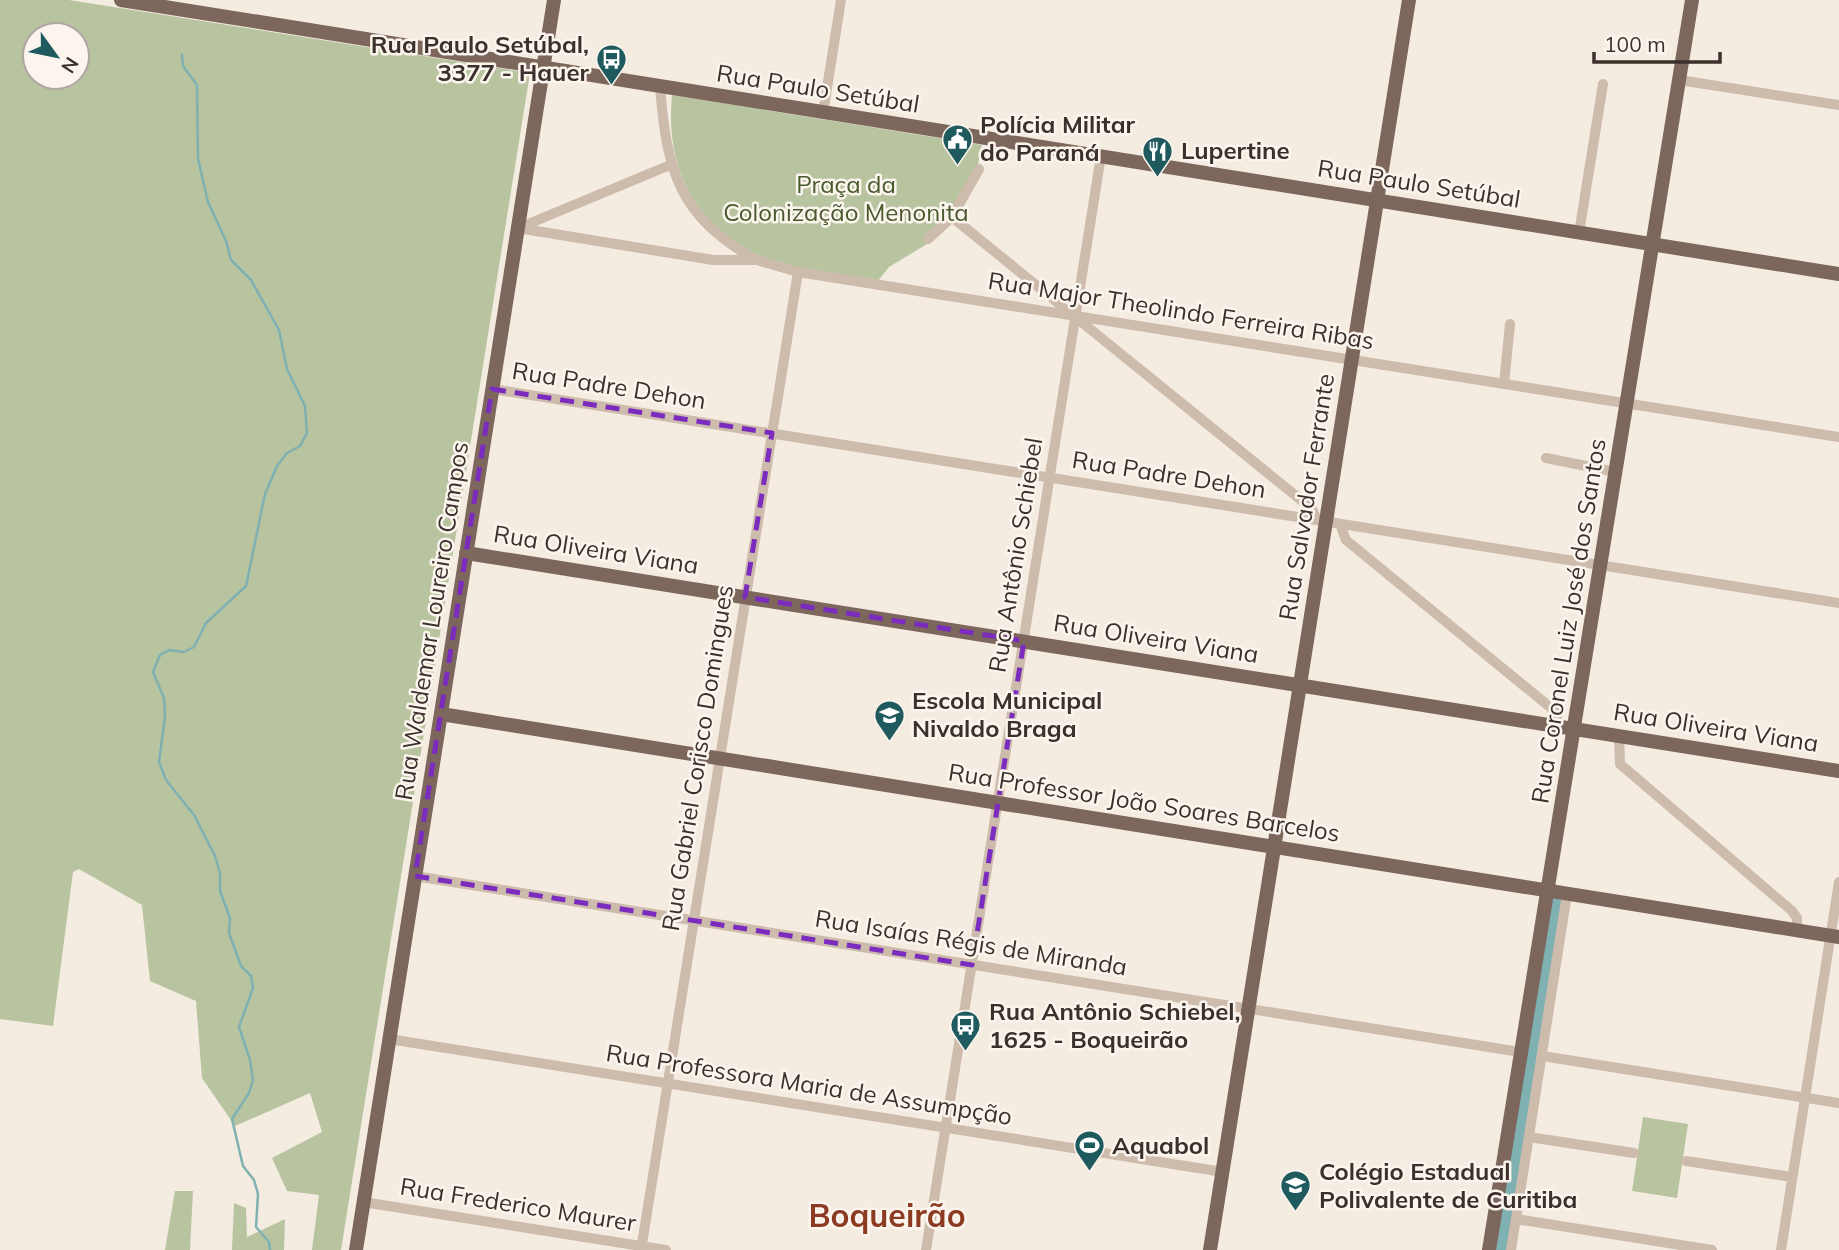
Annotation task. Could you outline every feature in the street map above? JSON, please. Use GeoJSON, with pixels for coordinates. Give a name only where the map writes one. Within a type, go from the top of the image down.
{"type":"FeatureCollection","features":[{"type":"Feature","properties":{"kind":"main road","name":"Rua Paulo Setúbal"},"geometry":{"type":"LineString","coordinates":[[121,0],[1839,274]]}},
{"type":"Feature","properties":{"kind":"main road","name":"Rua Waldemar Loureiro Campos"},"geometry":{"type":"LineString","coordinates":[[356,1250],[554,0]]}},
{"type":"Feature","properties":{"kind":"main road","name":"Rua Salvador Ferrante"},"geometry":{"type":"LineString","coordinates":[[1210,1250],[1409,0]]}},
{"type":"Feature","properties":{"kind":"main road","name":"Rua Coronel Luiz José dos Santos"},"geometry":{"type":"LineString","coordinates":[[1489,1250],[1546,890],[1576,729],[1692,0]]}},
{"type":"Feature","properties":{"kind":"main road","name":"Rua Oliveira Viana"},"geometry":{"type":"LineString","coordinates":[[466,553],[1839,771]]}},
{"type":"Feature","properties":{"kind":"main road","name":"Rua Professor João Soares Barcelos"},"geometry":{"type":"LineString","coordinates":[[441,713],[1835,936]]}},
{"type":"Feature","properties":{"kind":"street"},"geometry":{"type":"LineString","coordinates":[[823,113],[841,0]]}},
{"type":"Feature","properties":{"kind":"street"},"geometry":{"type":"LineString","coordinates":[[1679,80],[1839,106]]}},
{"type":"Feature","properties":{"kind":"street"},"geometry":{"type":"LineString","coordinates":[[1579,233],[1603,84]]}},
{"type":"Feature","properties":{"kind":"street"},"geometry":{"type":"LineString","coordinates":[[660,87],[670,165],[685,196],[705,222],[732,245],[757,260]]}},
{"type":"Feature","properties":{"kind":"street","name":"Rua Antônio Schiebel"},"geometry":{"type":"LineString","coordinates":[[926,1250],[1101,156]]}},
{"type":"Feature","properties":{"kind":"street"},"geometry":{"type":"LineString","coordinates":[[518,228],[670,165]]}},
{"type":"Feature","properties":{"kind":"street"},"geometry":{"type":"LineString","coordinates":[[928,239],[952,217],[979,169]]}},
{"type":"Feature","properties":{"kind":"street"},"geometry":{"type":"LineString","coordinates":[[952,217],[1328,522],[1346,540],[1556,712],[1558,726]]}},
{"type":"Feature","properties":{"kind":"street","name":"Rua Major Theolindo Ferreira Ribas"},"geometry":{"type":"LineString","coordinates":[[518,228],[725,262],[757,260],[798,272],[1839,437]]}},
{"type":"Feature","properties":{"kind":"street","name":"Rua Gabriel Corisco Domingues"},"geometry":{"type":"LineString","coordinates":[[641,1248],[798,272]]}},
{"type":"Feature","properties":{"kind":"street"},"geometry":{"type":"LineString","coordinates":[[1504,384],[1510,324]]}},
{"type":"Feature","properties":{"kind":"street","name":"Rua Padre Dehon"},"geometry":{"type":"LineString","coordinates":[[492,389],[1839,603]]}},
{"type":"Feature","properties":{"kind":"street"},"geometry":{"type":"LineString","coordinates":[[1546,458],[1616,472]]}},
{"type":"Feature","properties":{"kind":"street"},"geometry":{"type":"LineString","coordinates":[[1619,736],[1620,764],[1792,911],[1797,918],[1797,930]]}},
{"type":"Feature","properties":{"kind":"street","name":"Rua Isaías Régis de Miranda"},"geometry":{"type":"LineString","coordinates":[[415,876],[1520,1052]]}},
{"type":"Feature","properties":{"kind":"street"},"geometry":{"type":"LineString","coordinates":[[1781,1250],[1805,1098],[1835,936],[1839,882]]}},
{"type":"Feature","properties":{"kind":"street"},"geometry":{"type":"LineString","coordinates":[[1511,1250],[1567,894]]}},
{"type":"Feature","properties":{"kind":"street","name":"Rua Professora Maria de Assumpção"},"geometry":{"type":"LineString","coordinates":[[389,1040],[1223,1172]]}},
{"type":"Feature","properties":{"kind":"street"},"geometry":{"type":"LineString","coordinates":[[1542,1056],[1839,1103]]}},
{"type":"Feature","properties":{"kind":"street"},"geometry":{"type":"LineString","coordinates":[[1529,1137],[1634,1153]]}},
{"type":"Feature","properties":{"kind":"street"},"geometry":{"type":"LineString","coordinates":[[1686,1161],[1792,1178]]}},
{"type":"Feature","properties":{"kind":"street","name":"Rua Frederico Maurer"},"geometry":{"type":"LineString","coordinates":[[363,1202],[666,1250]]}},
{"type":"Feature","properties":{"kind":"street"},"geometry":{"type":"LineString","coordinates":[[1516,1219],[1712,1250]]}},
{"type":"Feature","properties":{"kind":"highlighted area"},"geometry":{"type":"Polygon","coordinates":[[[492,389],[772,433],[745,597],[1024,641],[972,965],[415,876],[492,389]]]}},
{"type":"Feature","properties":{"kind":"green space"},"geometry":{"type":"Polygon","coordinates":[[[0,0],[69,0],[530,73],[341,1250],[312,1250],[319,1195],[287,1191],[272,1158],[322,1132],[310,1093],[235,1126],[202,1078],[196,1001],[150,981],[142,905],[79,869],[73,872],[53,1026],[0,1019],[0,0]]]}},
{"type":"Feature","properties":{"kind":"green space","name":"Praça da Colonização Menonita"},"geometry":{"type":"Polygon","coordinates":[[[672,95],[982,145],[977,169],[970,184],[927,244],[889,267],[878,281],[816,272],[786,266],[757,255],[734,242],[700,209],[679,168],[673,145],[672,95]]]}},
{"type":"Feature","properties":{"kind":"green space"},"geometry":{"type":"Polygon","coordinates":[[[1643,1117],[1688,1124],[1677,1198],[1632,1191],[1643,1117]]]}},
{"type":"Feature","properties":{"kind":"green space"},"geometry":{"type":"Polygon","coordinates":[[[175,1191],[193,1191],[190,1250],[165,1250],[175,1191]]]}},
{"type":"Feature","properties":{"kind":"green space"},"geometry":{"type":"Polygon","coordinates":[[[234,1203],[246,1208],[247,1237],[285,1219],[284,1250],[232,1250],[234,1203]]]}},
{"type":"Feature","properties":{"kind":"waterway"},"geometry":{"type":"LineString","coordinates":[[182,55],[183,66],[197,85],[198,159],[208,202],[226,241],[231,260],[251,280],[279,330],[287,369],[305,406],[307,433],[300,446],[287,453],[277,466],[265,494],[246,586],[206,623],[194,647],[184,652],[169,650],[160,655],[153,672],[164,698],[165,716],[159,762],[166,780],[194,815],[215,856],[220,873],[220,891],[230,918],[229,933],[241,966],[251,976],[253,988],[239,1027],[250,1060],[253,1080],[249,1093],[232,1119],[243,1166],[254,1180],[258,1194],[256,1227],[269,1242],[270,1250]]}},
{"type":"Feature","properties":{"kind":"waterway"},"geometry":{"type":"LineString","coordinates":[[1500,1250],[1556,903]]}},
{"type":"Feature","properties":{"kind":"place","name":"Rua Paulo Setúbal, 3377 - Hauer"},"geometry":{"type":"Point","coordinates":[612,86]}},
{"type":"Feature","properties":{"kind":"place","name":"Polícia Militar do Paraná"},"geometry":{"type":"Point","coordinates":[957,166]}},
{"type":"Feature","properties":{"kind":"place","name":"Lupertine"},"geometry":{"type":"Point","coordinates":[1158,178]}},
{"type":"Feature","properties":{"kind":"place","name":"Escola Municipal Nivaldo Braga"},"geometry":{"type":"Point","coordinates":[889,742]}},
{"type":"Feature","properties":{"kind":"place","name":"Rua Antônio Schiebel, 1625 - Boqueirão"},"geometry":{"type":"Point","coordinates":[966,1053]}},
{"type":"Feature","properties":{"kind":"place","name":"Aquabol"},"geometry":{"type":"Point","coordinates":[1089,1173]}},
{"type":"Feature","properties":{"kind":"place","name":"Colégio Estadual Polivalente de Curitiba"},"geometry":{"type":"Point","coordinates":[1296,1213]}},
{"type":"Feature","properties":{"kind":"district","name":"Boqueirão"},"geometry":{"type":"Point","coordinates":[887,1216]}}]}
